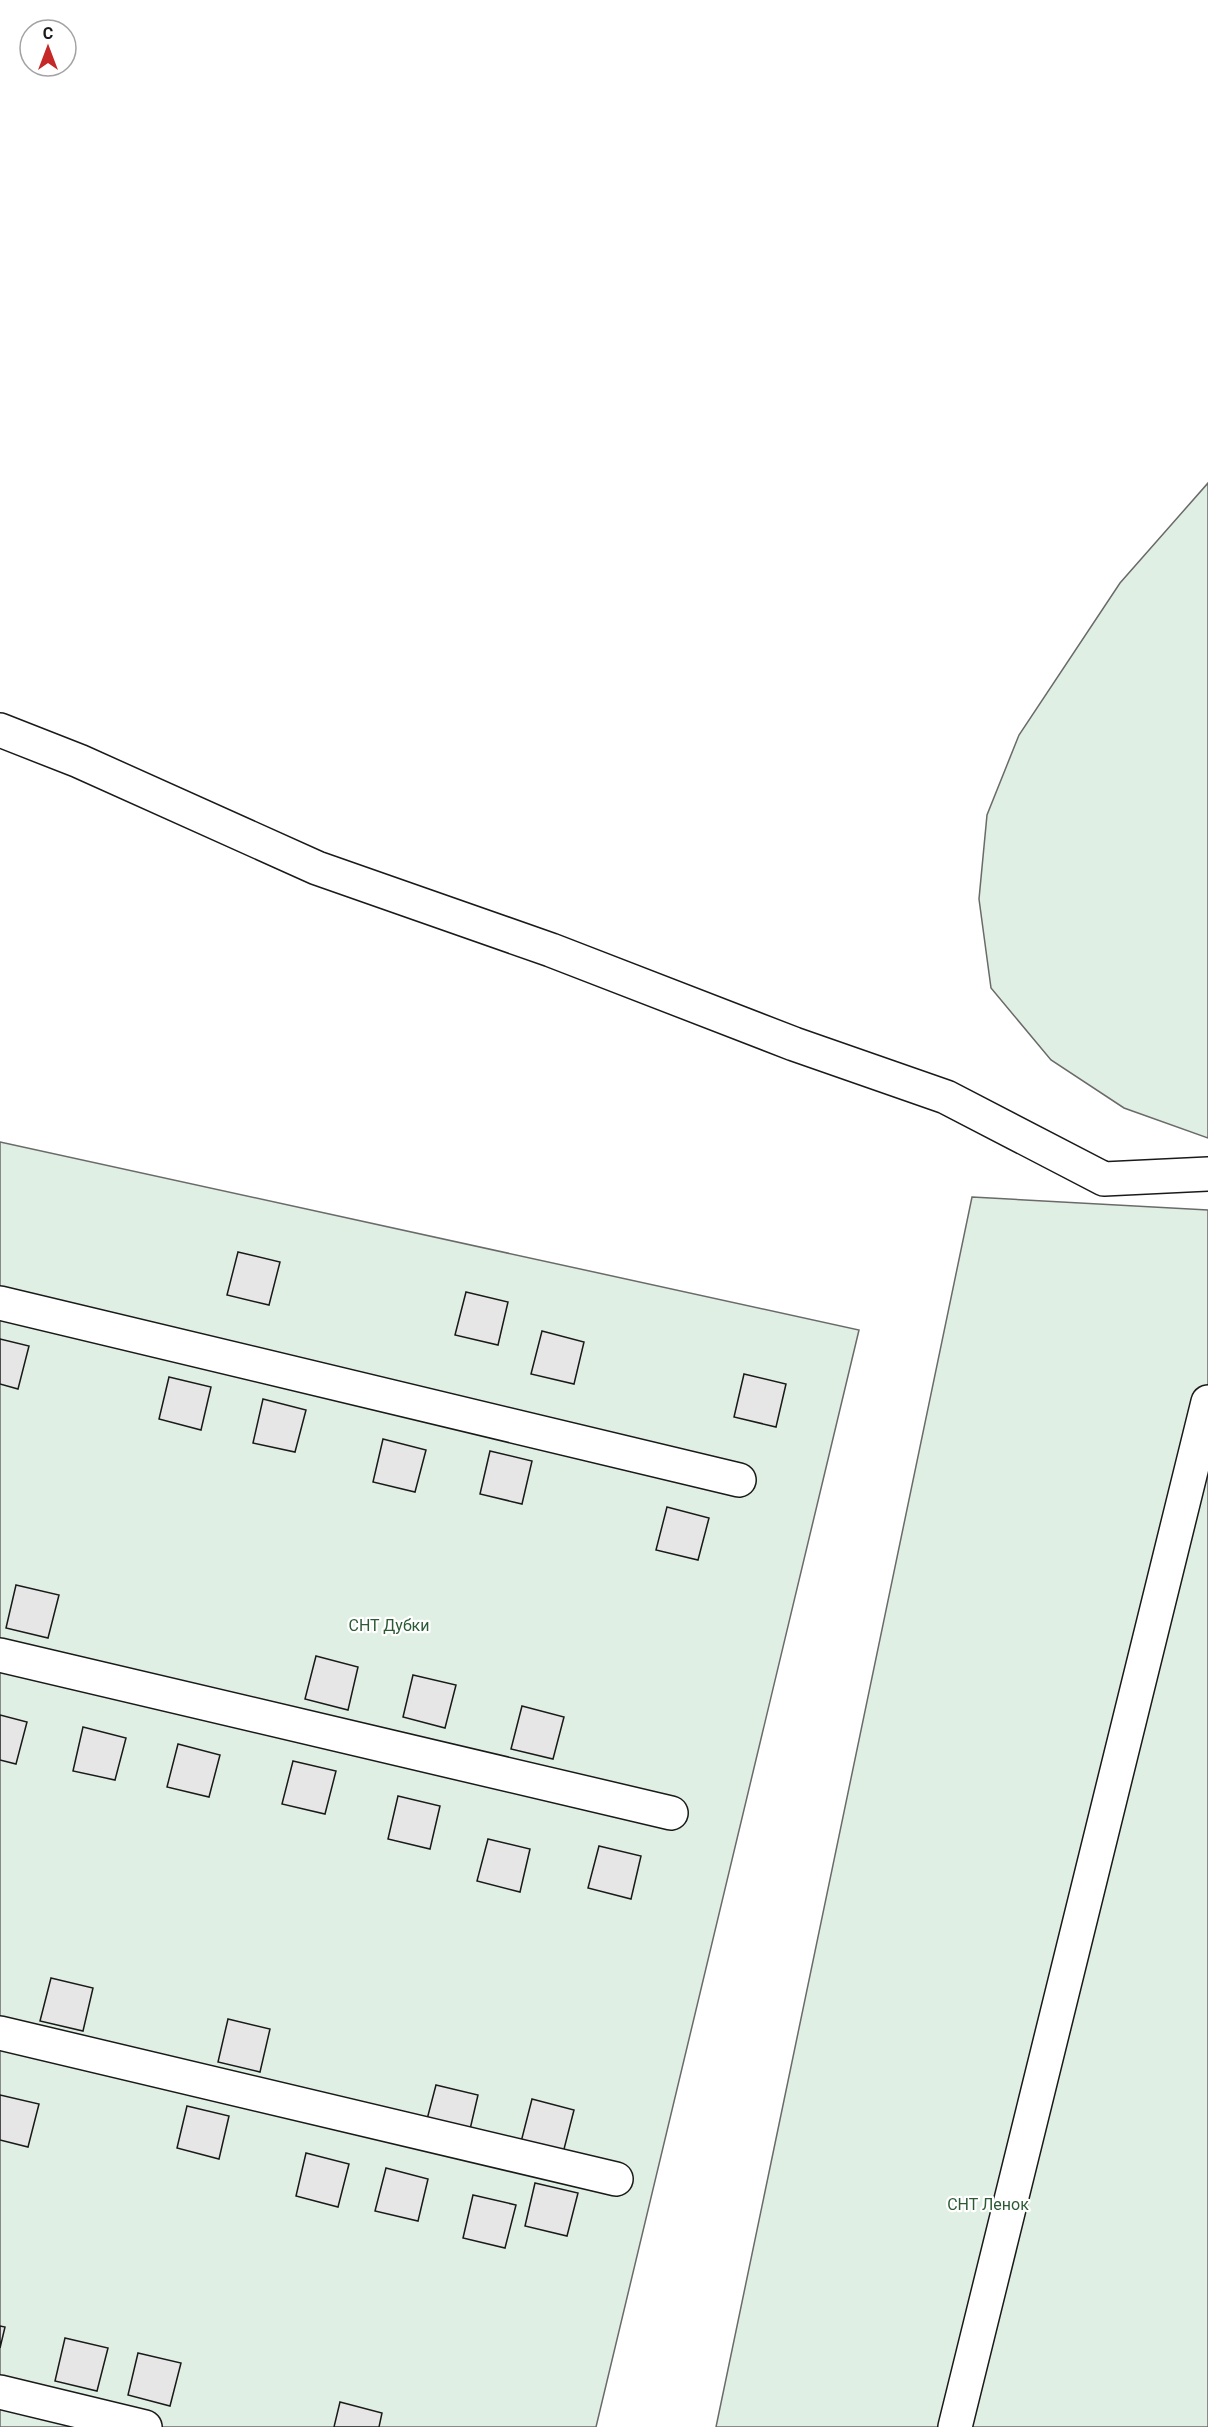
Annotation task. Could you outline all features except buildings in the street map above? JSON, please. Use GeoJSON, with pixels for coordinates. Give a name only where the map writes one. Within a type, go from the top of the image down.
{"type":"FeatureCollection","features":[{"type":"Feature","properties":{"kind":"street"},"geometry":{"type":"LineString","coordinates":[[0,730],[79,761],[317,868],[551,950],[794,1044],[946,1097],[1104,1179],[1208,1174]]}},
{"type":"Feature","properties":{"kind":"street"},"geometry":{"type":"LineString","coordinates":[[0,1303],[739,1480]]}},
{"type":"Feature","properties":{"kind":"street"},"geometry":{"type":"LineString","coordinates":[[955,2427],[1208,1402]]}},
{"type":"Feature","properties":{"kind":"street"},"geometry":{"type":"LineString","coordinates":[[0,1655],[671,1813]]}},
{"type":"Feature","properties":{"kind":"street"},"geometry":{"type":"LineString","coordinates":[[0,2033],[616,2179]]}},
{"type":"Feature","properties":{"kind":"street"},"geometry":{"type":"LineString","coordinates":[[0,2392],[145,2427]]}},
{"type":"Feature","properties":{"kind":"green space"},"geometry":{"type":"Polygon","coordinates":[[[1208,483],[1208,1138],[1124,1108],[1051,1060],[991,988],[979,899],[987,815],[1019,735],[1120,583],[1208,483]]]}},
{"type":"Feature","properties":{"kind":"green space","name":"СНТ Дубки"},"geometry":{"type":"Polygon","coordinates":[[[0,1142],[859,1330],[596,2427],[0,2427],[0,1142]]]}},
{"type":"Feature","properties":{"kind":"green space","name":"СНТ Ленок"},"geometry":{"type":"Polygon","coordinates":[[[972,1197],[1208,1210],[1208,2427],[716,2427],[972,1197]]]}}]}
